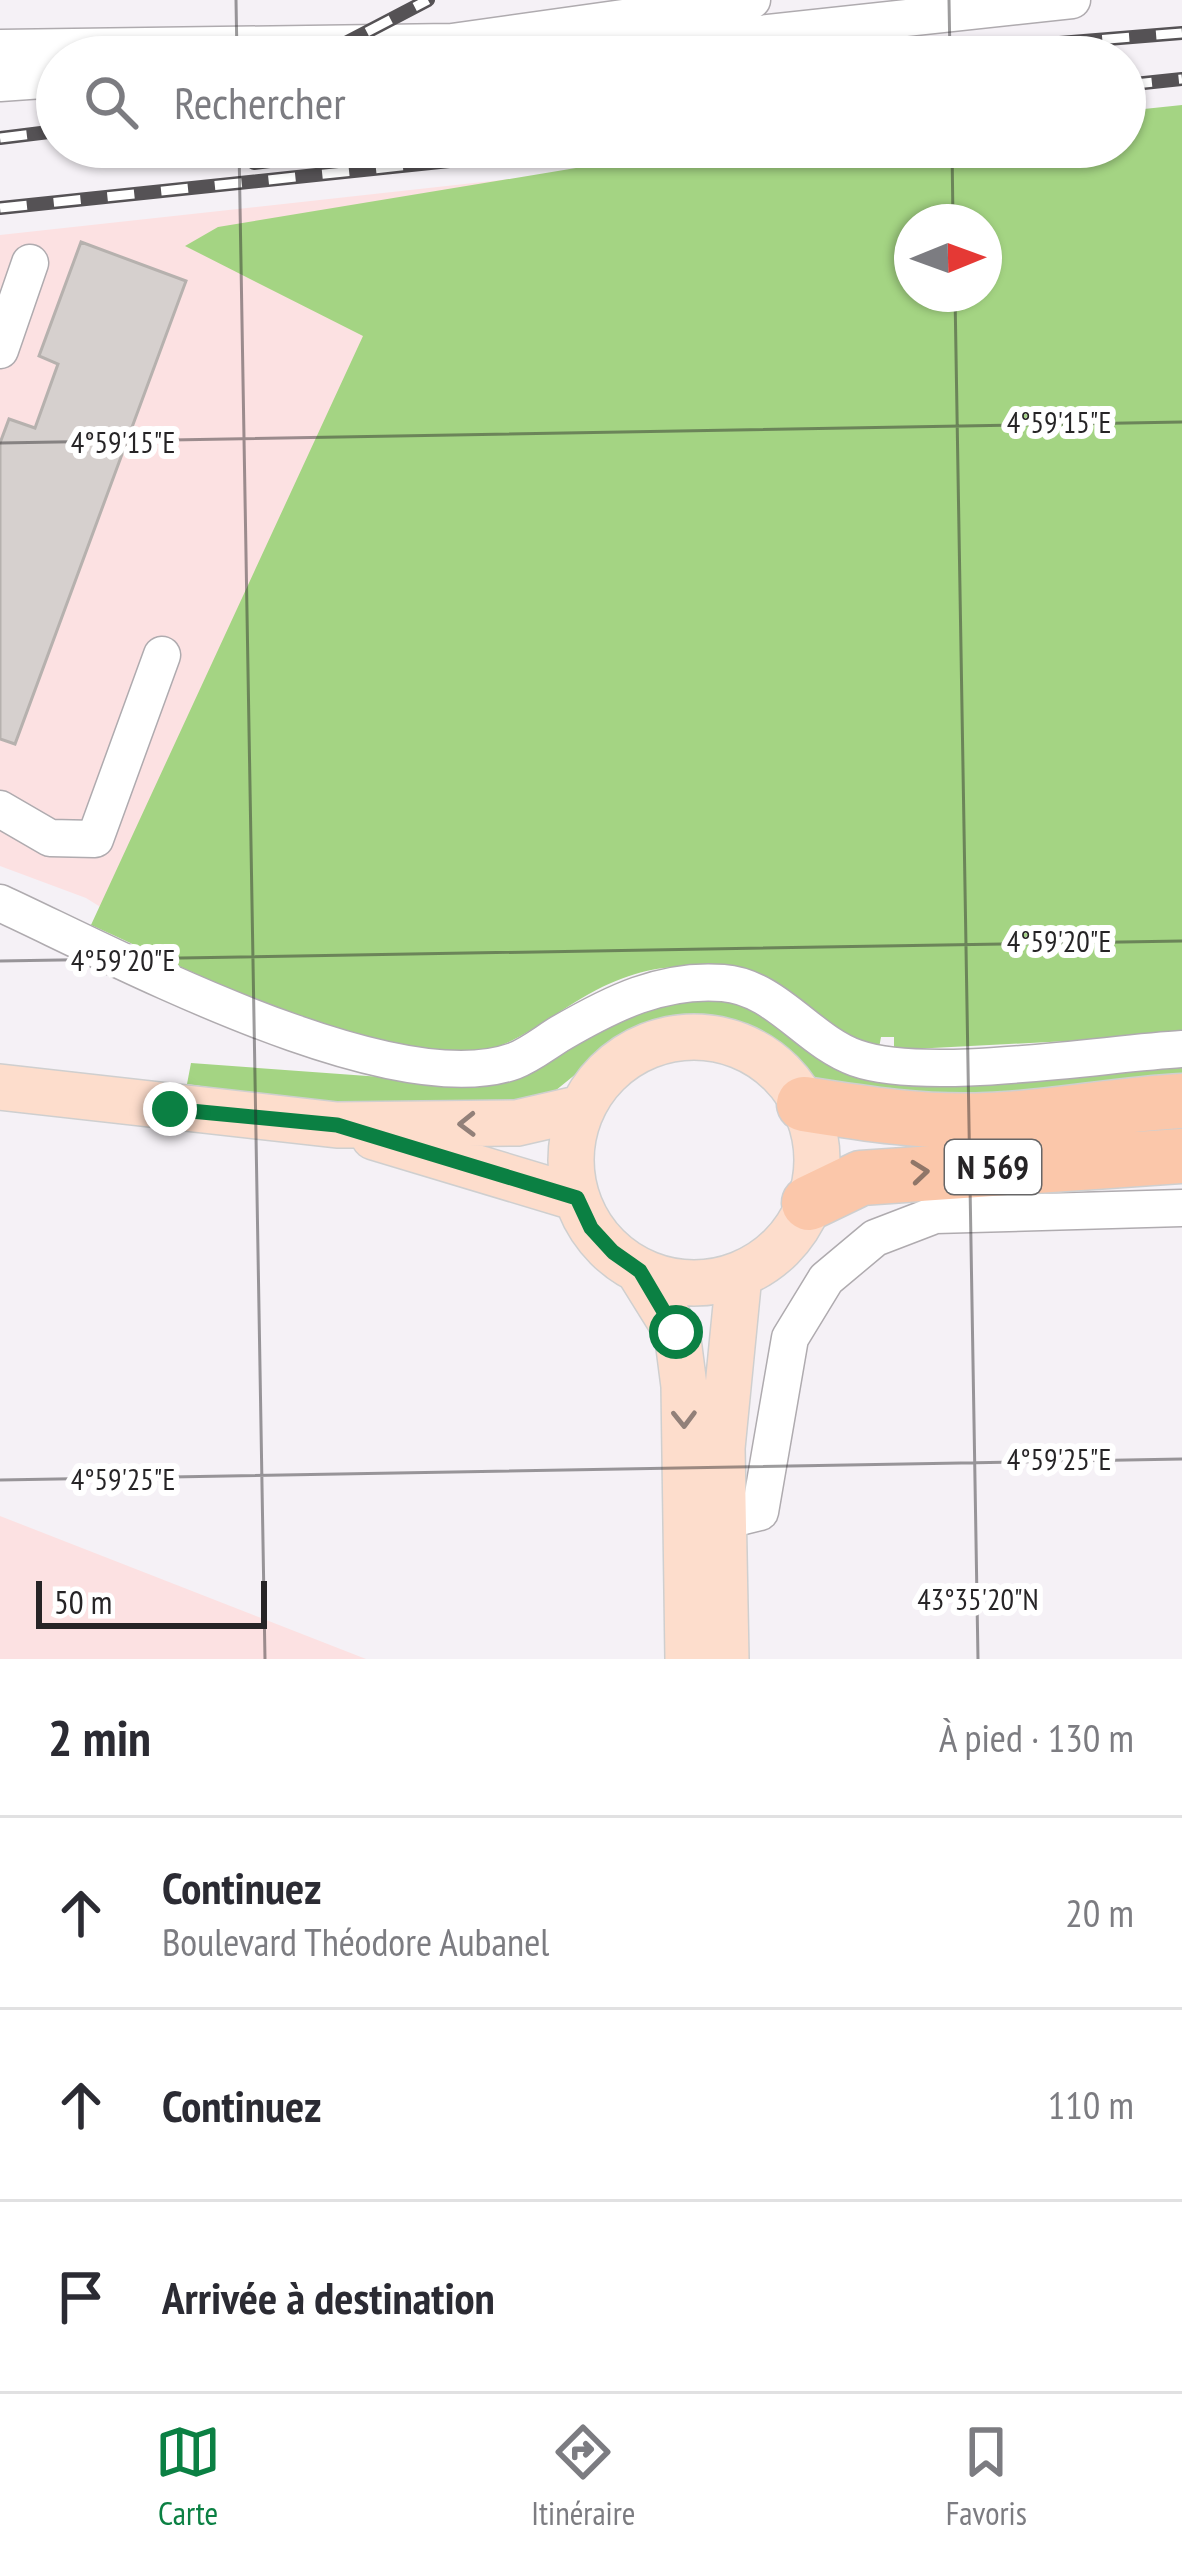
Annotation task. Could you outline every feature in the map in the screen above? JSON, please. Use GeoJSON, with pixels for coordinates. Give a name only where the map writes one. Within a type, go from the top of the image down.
{"type":"FeatureCollection","features":[{"type":"Feature","properties":{"kind":"highway","name":"N 569"},"geometry":{"type":"LineString","coordinates":[[804,1104],[893,1119],[991,1120],[1105,1104],[1182,1101]]}},
{"type":"Feature","properties":{"kind":"highway","name":"N 569"},"geometry":{"type":"LineString","coordinates":[[809,1203],[861,1178],[1182,1156]]}},
{"type":"Feature","properties":{"kind":"main road"},"geometry":{"type":"LineString","coordinates":[[711,1037],[749,1048],[781,1072],[804,1104],[815,1136],[817,1170],[809,1203],[793,1233],[769,1258],[739,1275],[706,1282],[672,1281],[640,1271],[591,1228],[577,1198],[572,1137],[582,1108],[604,1075],[635,1051],[672,1038],[711,1037]]}},
{"type":"Feature","properties":{"kind":"main road"},"geometry":{"type":"LineString","coordinates":[[0,1087],[337,1125],[517,1123],[582,1108]]}},
{"type":"Feature","properties":{"kind":"main road"},"geometry":{"type":"LineString","coordinates":[[337,1125],[577,1198]]}},
{"type":"Feature","properties":{"kind":"main road"},"geometry":{"type":"LineString","coordinates":[[640,1271],[676,1332],[684,1386],[688,1659]]}},
{"type":"Feature","properties":{"kind":"main road"},"geometry":{"type":"LineString","coordinates":[[726,1659],[726,1366],[739,1275]]}},
{"type":"Feature","properties":{"kind":"lane"},"geometry":{"type":"LineString","coordinates":[[495,36],[752,0]]}},
{"type":"Feature","properties":{"kind":"lane"},"geometry":{"type":"LineString","coordinates":[[741,36],[1072,0]]}},
{"type":"Feature","properties":{"kind":"lane"},"geometry":{"type":"LineString","coordinates":[[0,48],[36,46]]}},
{"type":"Feature","properties":{"kind":"lane"},"geometry":{"type":"LineString","coordinates":[[0,83],[36,80]]}},
{"type":"Feature","properties":{"kind":"lane"},"geometry":{"type":"LineString","coordinates":[[0,350],[30,263]]}},
{"type":"Feature","properties":{"kind":"lane"},"geometry":{"type":"LineString","coordinates":[[0,808],[50,838],[95,839],[161,655]]}},
{"type":"Feature","properties":{"kind":"lane"},"geometry":{"type":"LineString","coordinates":[[0,903],[308,1040],[383,1061],[512,1062],[633,995],[682,984],[728,983],[776,1002],[822,1040],[856,1058],[892,1065],[941,1067],[1182,1049]]}},
{"type":"Feature","properties":{"kind":"lane"},"geometry":{"type":"LineString","coordinates":[[723,1521],[760,1512],[790,1338],[826,1280],[874,1238],[935,1215],[1182,1208]]}},
{"type":"Feature","properties":{"kind":"shaded area"},"geometry":{"type":"Polygon","coordinates":[[[538,176],[214,978],[86,898],[0,866],[0,235],[538,176]]]}},
{"type":"Feature","properties":{"kind":"shaded area"},"geometry":{"type":"Polygon","coordinates":[[[0,1516],[366,1659],[0,1659],[0,1516]]]}},
{"type":"Feature","properties":{"kind":"green space"},"geometry":{"type":"Polygon","coordinates":[[[1182,105],[1182,1035],[894,1050],[894,1037],[881,1037],[879,1048],[864,1048],[728,975],[662,968],[624,978],[582,998],[505,1044],[461,1053],[387,1043],[300,1018],[91,925],[363,336],[185,246],[218,227],[576,168],[1146,168],[1146,109],[1182,105]]]}},
{"type":"Feature","properties":{"kind":"green space"},"geometry":{"type":"Polygon","coordinates":[[[659,996],[735,1001],[775,1016],[829,1057],[1182,1057],[1182,1079],[962,1099],[811,1080],[772,1042],[713,1019],[678,1016],[619,1039],[550,1095],[522,1106],[347,1107],[187,1084],[191,1063],[395,1078],[479,1078],[659,996]]]}},
{"type":"Feature","properties":{"kind":"building"},"geometry":{"type":"Polygon","coordinates":[[[81,242],[186,281],[15,744],[0,739],[0,443],[9,419],[35,428],[58,364],[39,356],[81,242]]]}},
{"type":"Feature","properties":{"kind":"railway"},"geometry":{"type":"LineString","coordinates":[[359,36],[428,0]]}},
{"type":"Feature","properties":{"kind":"railway"},"geometry":{"type":"LineString","coordinates":[[1145,36],[1182,33]]}},
{"type":"Feature","properties":{"kind":"railway"},"geometry":{"type":"LineString","coordinates":[[1146,83],[1182,79]]}},
{"type":"Feature","properties":{"kind":"railway"},"geometry":{"type":"LineString","coordinates":[[0,138],[36,134]]}},
{"type":"Feature","properties":{"kind":"railway"},"geometry":{"type":"LineString","coordinates":[[0,208],[382,168]]}},
{"type":"Feature","properties":{"kind":"route"},"geometry":{"type":"LineString","coordinates":[[170,1109],[337,1125],[577,1198],[591,1228],[640,1271],[676,1332]]}}]}
